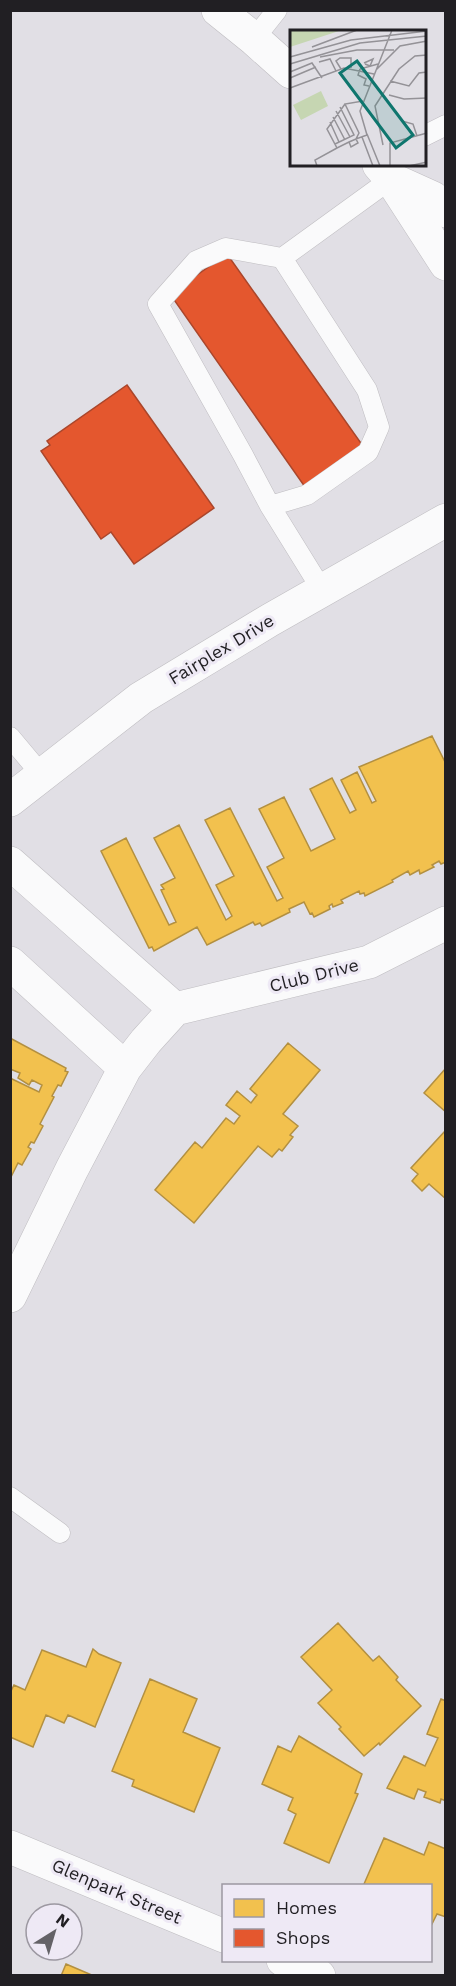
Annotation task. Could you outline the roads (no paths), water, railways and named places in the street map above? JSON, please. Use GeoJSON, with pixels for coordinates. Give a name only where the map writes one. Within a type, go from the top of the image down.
{"type":"FeatureCollection","features":[{"type":"Feature","properties":{"kind":"street"},"geometry":{"type":"LineString","coordinates":[[218,10],[290,71]]}},
{"type":"Feature","properties":{"kind":"street"},"geometry":{"type":"LineString","coordinates":[[385,172],[433,198],[446,211]]}},
{"type":"Feature","properties":{"kind":"street"},"geometry":{"type":"LineString","coordinates":[[385,172],[446,264]]}},
{"type":"Feature","properties":{"kind":"street","name":"Fairplex Drive"},"geometry":{"type":"LineString","coordinates":[[10,800],[141,698],[322,590],[446,520]]}},
{"type":"Feature","properties":{"kind":"street"},"geometry":{"type":"LineString","coordinates":[[10,863],[175,1009],[125,1068],[72,1168],[10,1296]]}},
{"type":"Feature","properties":{"kind":"street","name":"Club Drive"},"geometry":{"type":"LineString","coordinates":[[175,1009],[369,962],[446,923]]}},
{"type":"Feature","properties":{"kind":"street"},"geometry":{"type":"LineString","coordinates":[[10,963],[125,1068]]}},
{"type":"Feature","properties":{"kind":"street","name":"Glenpark Street"},"geometry":{"type":"LineString","coordinates":[[10,1847],[222,1935]]}},
{"type":"Feature","properties":{"kind":"street"},"geometry":{"type":"LineString","coordinates":[[288,1962],[319,1976]]}},
{"type":"Feature","properties":{"kind":"lane"},"geometry":{"type":"LineString","coordinates":[[254,39],[277,10]]}},
{"type":"Feature","properties":{"kind":"lane"},"geometry":{"type":"LineString","coordinates":[[426,135],[446,125]]}},
{"type":"Feature","properties":{"kind":"lane"},"geometry":{"type":"LineString","coordinates":[[282,258],[385,172]]}},
{"type":"Feature","properties":{"kind":"lane"},"geometry":{"type":"LineString","coordinates":[[270,506],[307,495],[368,452],[378,427],[367,390],[282,258],[226,248],[196,261],[158,304],[238,444],[270,506],[322,590]]}},
{"type":"Feature","properties":{"kind":"lane"},"geometry":{"type":"LineString","coordinates":[[10,737],[41,774]]}},
{"type":"Feature","properties":{"kind":"lane"},"geometry":{"type":"LineString","coordinates":[[10,1497],[60,1533]]}}]}
